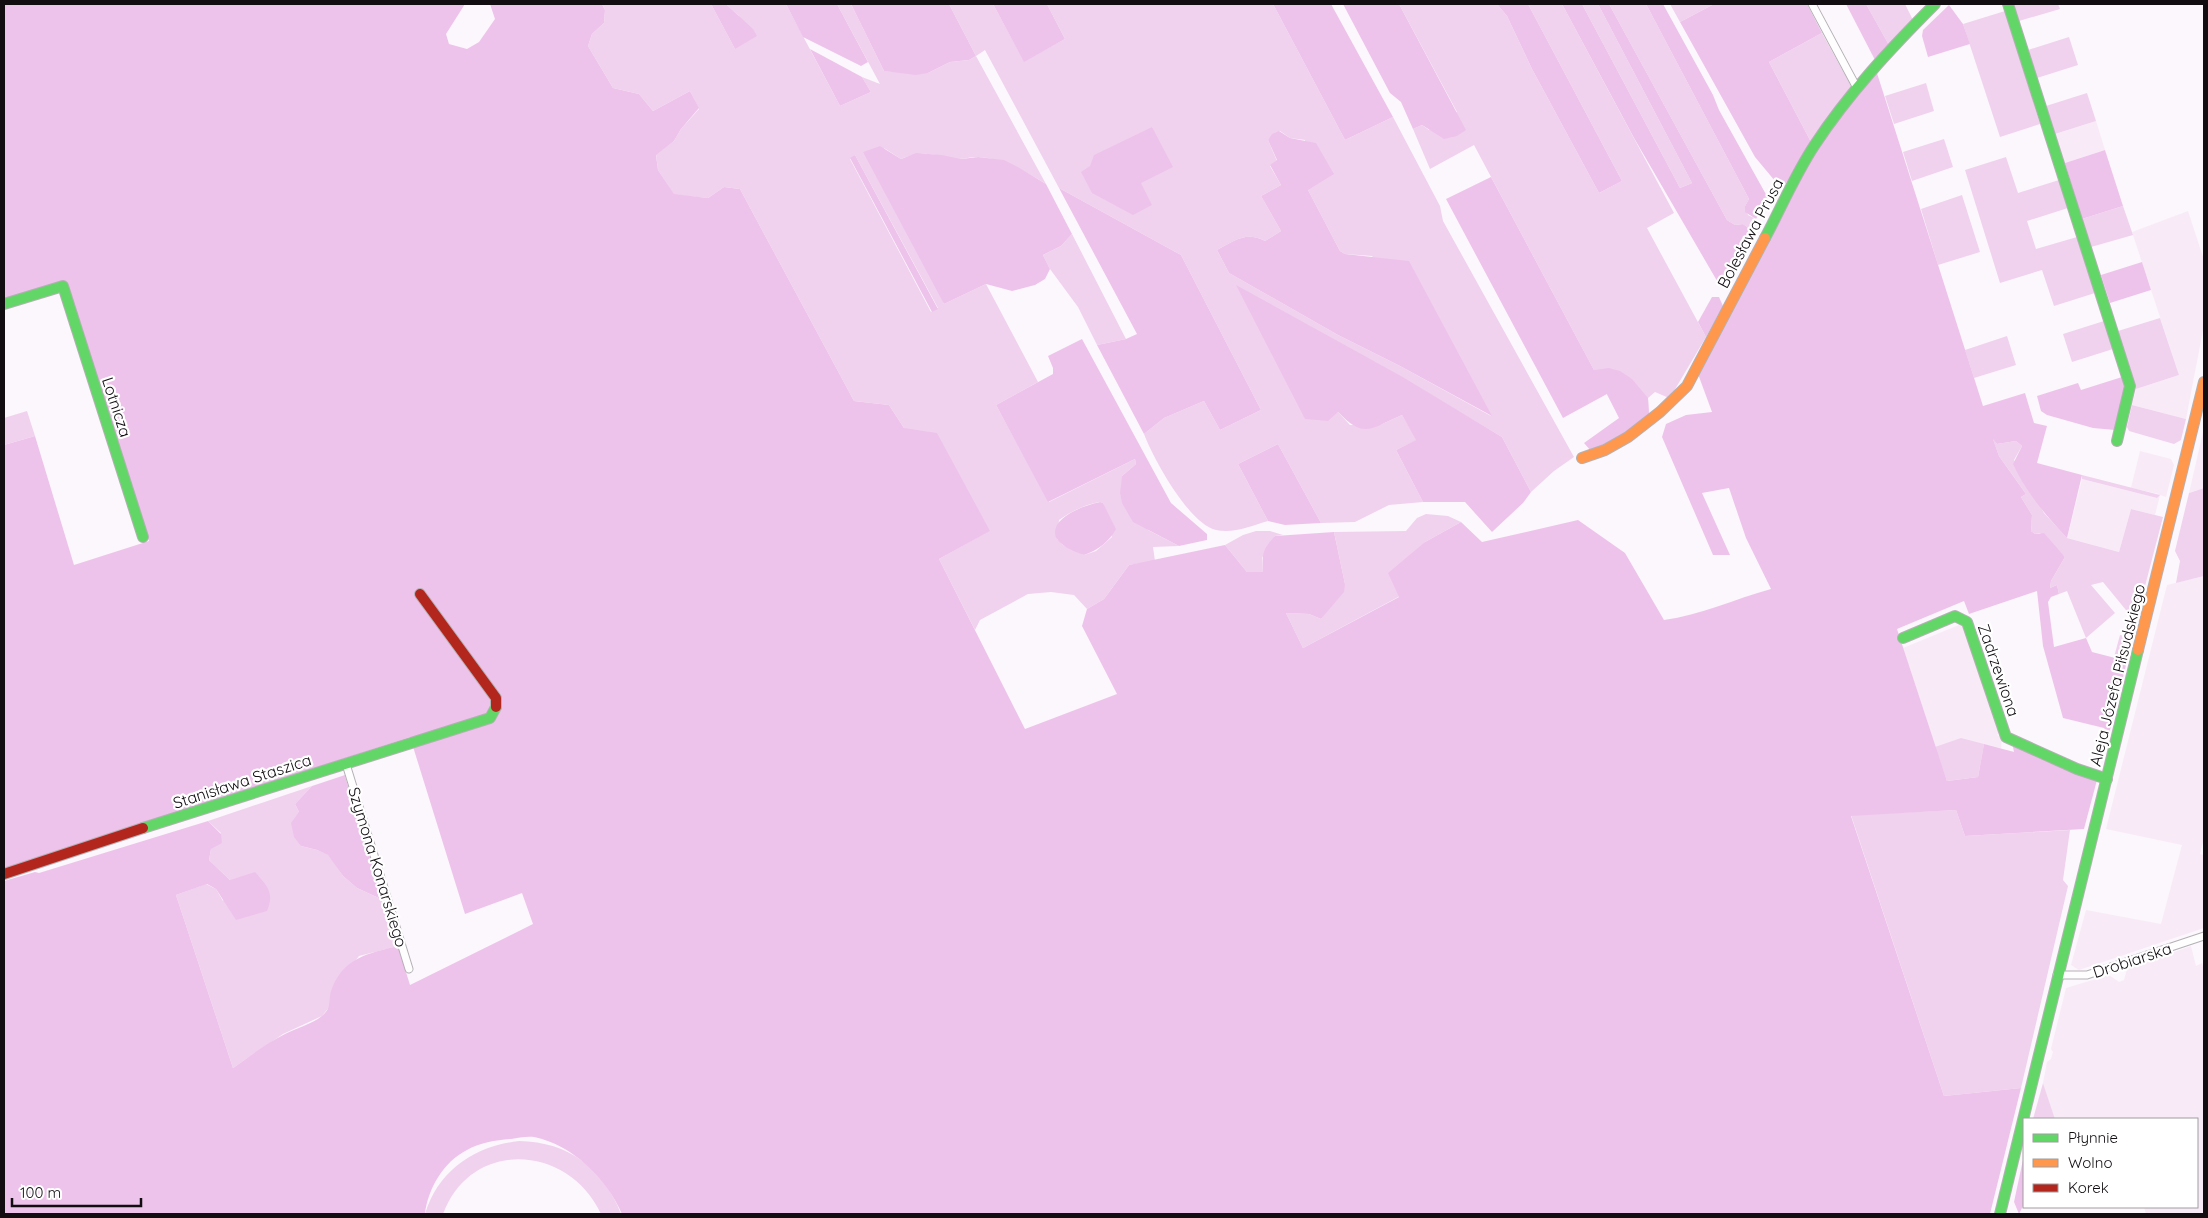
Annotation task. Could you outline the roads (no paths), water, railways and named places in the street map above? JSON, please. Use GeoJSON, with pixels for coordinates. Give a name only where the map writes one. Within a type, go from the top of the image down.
{"type":"FeatureCollection","features":[{"type":"Feature","properties":{"kind":"street"},"geometry":{"type":"LineString","coordinates":[[1812,4],[1857,88]]}},
{"type":"Feature","properties":{"kind":"street","name":"Bolesława Prusa"},"geometry":{"type":"LineString","coordinates":[[1582,458],[1607,450],[1625,439],[1676,399],[1687,386],[1813,147],[1857,88],[1892,47],[1935,4]]}},
{"type":"Feature","properties":{"kind":"street"},"geometry":{"type":"LineString","coordinates":[[2008,4],[2130,386],[2117,441]]}},
{"type":"Feature","properties":{"kind":"street","name":"Lotnicza"},"geometry":{"type":"LineString","coordinates":[[4,304],[63,286],[142,537]]}},
{"type":"Feature","properties":{"kind":"street","name":"Aleja Józefa Piłsudskiego"},"geometry":{"type":"LineString","coordinates":[[2000,1214],[2057,975],[2204,382]]}},
{"type":"Feature","properties":{"kind":"street","name":"Stanisława Staszica"},"geometry":{"type":"LineString","coordinates":[[4,874],[490,718],[496,709],[496,698],[420,594]]}},
{"type":"Feature","properties":{"kind":"street","name":"Zadrzewiona"},"geometry":{"type":"LineString","coordinates":[[1903,638],[1955,616],[1968,622],[2006,737],[2070,766],[2107,779]]}},
{"type":"Feature","properties":{"kind":"street","name":"Szymona Konarskiego"},"geometry":{"type":"LineString","coordinates":[[346,764],[409,970]]}},
{"type":"Feature","properties":{"kind":"street","name":"Drobiarska"},"geometry":{"type":"LineString","coordinates":[[2057,975],[2087,975],[2204,936]]}}]}
